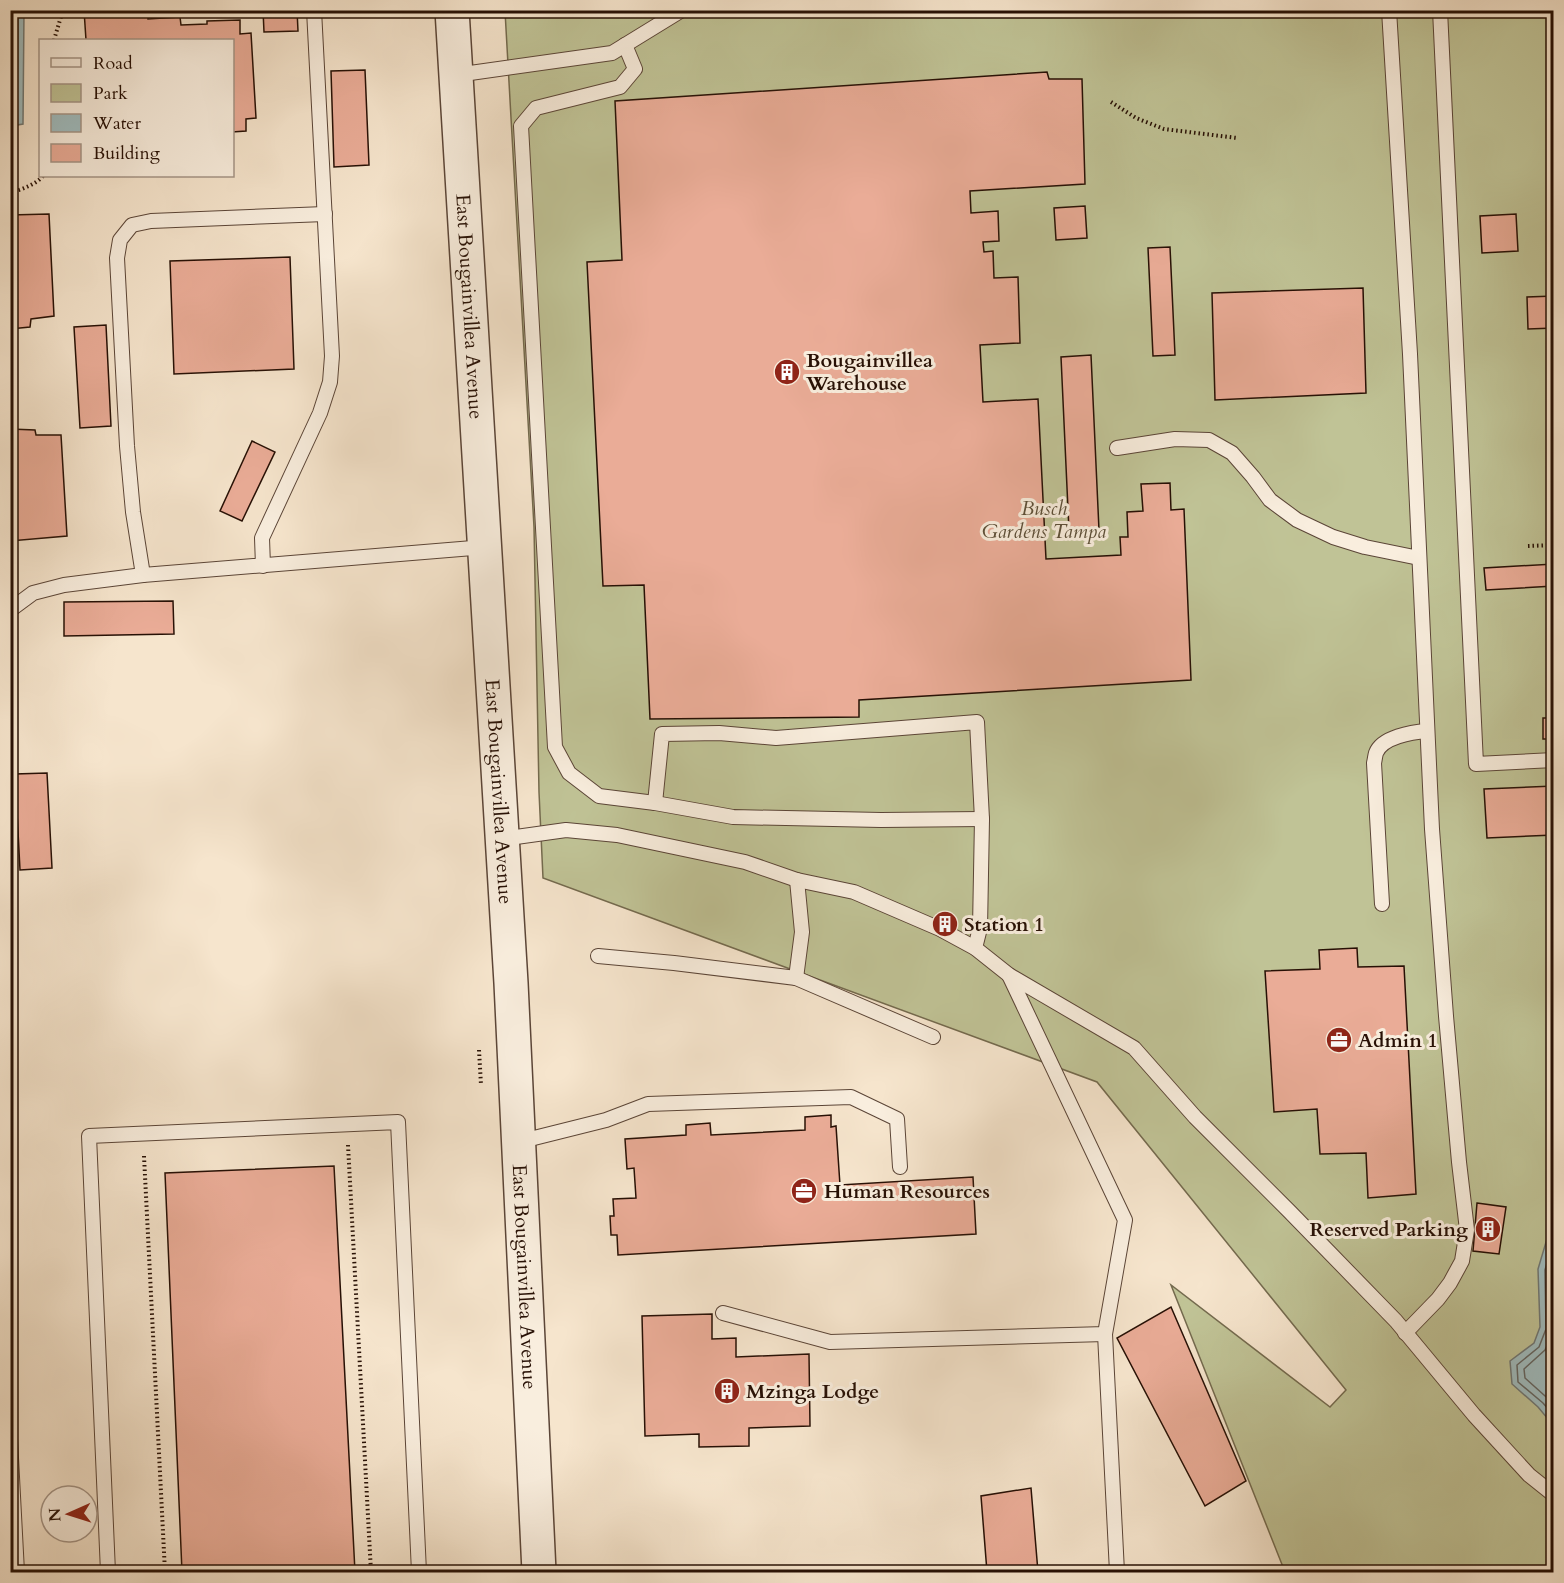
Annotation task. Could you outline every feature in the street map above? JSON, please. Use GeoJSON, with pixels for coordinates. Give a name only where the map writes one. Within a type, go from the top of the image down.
{"type":"FeatureCollection","features":[{"type":"Feature","properties":{"kind":"street","name":"East Bougainvillea Avenue"},"geometry":{"type":"LineString","coordinates":[[452,10],[502,839],[539,1572]]}},
{"type":"Feature","properties":{"kind":"lane"},"geometry":{"type":"LineString","coordinates":[[263,566],[262,538],[320,413],[330,382],[332,356],[314,10]]}},
{"type":"Feature","properties":{"kind":"lane"},"geometry":{"type":"LineString","coordinates":[[456,75],[612,53],[682,10]]}},
{"type":"Feature","properties":{"kind":"lane"},"geometry":{"type":"LineString","coordinates":[[1389,10],[1410,354],[1433,841],[1446,1016],[1467,1230],[1462,1261],[1450,1283],[1405,1333]]}},
{"type":"Feature","properties":{"kind":"lane"},"geometry":{"type":"LineString","coordinates":[[1440,10],[1476,764],[1554,760]]}},
{"type":"Feature","properties":{"kind":"lane"},"geometry":{"type":"LineString","coordinates":[[626,45],[636,69],[620,87],[536,108],[521,126],[555,747],[569,773],[599,796],[733,817],[881,820],[982,819]]}},
{"type":"Feature","properties":{"kind":"lane"},"geometry":{"type":"LineString","coordinates":[[143,575],[133,512],[127,446],[117,258],[120,240],[132,225],[151,220],[325,214]]}},
{"type":"Feature","properties":{"kind":"lane"},"geometry":{"type":"LineString","coordinates":[[1117,448],[1175,439],[1209,441],[1232,453],[1270,500],[1297,520],[1333,537],[1365,547],[1419,558]]}},
{"type":"Feature","properties":{"kind":"lane"},"geometry":{"type":"LineString","coordinates":[[10,610],[33,593],[64,585],[143,575],[484,548]]}},
{"type":"Feature","properties":{"kind":"lane"},"geometry":{"type":"LineString","coordinates":[[655,803],[662,734],[719,733],[776,738],[976,722],[982,819],[980,928],[975,948]]}},
{"type":"Feature","properties":{"kind":"lane"},"geometry":{"type":"LineString","coordinates":[[1382,904],[1374,762],[1376,752],[1383,744],[1400,736],[1427,731]]}},
{"type":"Feature","properties":{"kind":"lane"},"geometry":{"type":"LineString","coordinates":[[502,839],[566,830],[617,835],[746,862],[797,879],[854,892],[940,929],[975,948],[1009,975],[1134,1048],[1195,1117],[1298,1220],[1405,1333],[1482,1424],[1529,1475],[1554,1495]]}},
{"type":"Feature","properties":{"kind":"lane"},"geometry":{"type":"LineString","coordinates":[[796,978],[802,932],[797,879]]}},
{"type":"Feature","properties":{"kind":"lane"},"geometry":{"type":"LineString","coordinates":[[598,956],[796,978],[933,1037]]}},
{"type":"Feature","properties":{"kind":"lane"},"geometry":{"type":"LineString","coordinates":[[1009,975],[1125,1220],[1105,1334],[1117,1572]]}},
{"type":"Feature","properties":{"kind":"lane"},"geometry":{"type":"LineString","coordinates":[[518,1142],[606,1120],[648,1104],[851,1097],[897,1119],[900,1167]]}},
{"type":"Feature","properties":{"kind":"lane"},"geometry":{"type":"LineString","coordinates":[[108,1572],[89,1136],[398,1122],[419,1572]]}},
{"type":"Feature","properties":{"kind":"lane"},"geometry":{"type":"LineString","coordinates":[[723,1313],[830,1342],[1105,1334]]}},
{"type":"Feature","properties":{"kind":"lane"},"geometry":{"type":"LineString","coordinates":[[10,1439],[17,1572]]}},
{"type":"Feature","properties":{"kind":"path"},"geometry":{"type":"LineString","coordinates":[[54,39],[63,10]]}},
{"type":"Feature","properties":{"kind":"path"},"geometry":{"type":"LineString","coordinates":[[1111,102],[1136,118],[1164,129],[1237,138]]}},
{"type":"Feature","properties":{"kind":"path"},"geometry":{"type":"LineString","coordinates":[[10,194],[42,177]]}},
{"type":"Feature","properties":{"kind":"path"},"geometry":{"type":"LineString","coordinates":[[1528,546],[1554,545]]}},
{"type":"Feature","properties":{"kind":"path"},"geometry":{"type":"LineString","coordinates":[[337,1146],[349,1145],[371,1572]]}},
{"type":"Feature","properties":{"kind":"path"},"geometry":{"type":"LineString","coordinates":[[155,1155],[144,1156],[165,1572]]}},
{"type":"Feature","properties":{"kind":"green space","name":"Busch Gardens Tampa"},"geometry":{"type":"Polygon","coordinates":[[[505,11],[1553,11],[1553,1572],[1285,1572],[1171,1285],[1330,1407],[1346,1390],[1097,1082],[543,878],[534,527],[505,11]]]}},
{"type":"Feature","properties":{"kind":"water"},"geometry":{"type":"Polygon","coordinates":[[[10,11],[24,11],[23,124],[11,126],[10,11]]]}},
{"type":"Feature","properties":{"kind":"water"},"geometry":{"type":"Polygon","coordinates":[[[1552,1222],[1554,1222],[1553,1425],[1538,1407],[1512,1384],[1510,1361],[1534,1343],[1540,1327],[1538,1269],[1552,1222]]]}},
{"type":"Feature","properties":{"kind":"building"},"geometry":{"type":"Polygon","coordinates":[[[84,10],[148,10],[148,19],[180,17],[181,25],[240,20],[240,34],[251,33],[256,118],[246,119],[246,131],[234,132],[234,39],[86,39],[84,10]]]}},
{"type":"Feature","properties":{"kind":"building"},"geometry":{"type":"Polygon","coordinates":[[[263,10],[297,10],[298,31],[264,32],[263,10]]]}},
{"type":"Feature","properties":{"kind":"building"},"geometry":{"type":"Polygon","coordinates":[[[365,70],[369,165],[334,167],[331,71],[365,70]]]}},
{"type":"Feature","properties":{"kind":"building","name":"Bougainvillea Warehouse"},"geometry":{"type":"Polygon","coordinates":[[[1047,72],[1049,79],[1082,79],[1085,184],[970,191],[971,213],[998,211],[999,241],[983,242],[984,252],[993,251],[994,278],[1018,277],[1020,343],[980,345],[983,402],[1038,399],[1046,559],[1121,555],[1120,537],[1128,537],[1127,512],[1143,511],[1141,484],[1170,483],[1171,510],[1184,509],[1191,680],[859,700],[859,717],[650,719],[644,585],[603,586],[587,262],[622,260],[615,101],[1047,72]]]}},
{"type":"Feature","properties":{"kind":"building"},"geometry":{"type":"Polygon","coordinates":[[[1085,206],[1087,238],[1056,240],[1054,208],[1085,206]]]}},
{"type":"Feature","properties":{"kind":"building"},"geometry":{"type":"Polygon","coordinates":[[[49,214],[54,316],[31,319],[30,327],[10,329],[10,215],[49,214]]]}},
{"type":"Feature","properties":{"kind":"building"},"geometry":{"type":"Polygon","coordinates":[[[1516,214],[1518,251],[1482,253],[1480,216],[1516,214]]]}},
{"type":"Feature","properties":{"kind":"building"},"geometry":{"type":"Polygon","coordinates":[[[1170,247],[1175,355],[1153,356],[1148,248],[1170,247]]]}},
{"type":"Feature","properties":{"kind":"building"},"geometry":{"type":"Polygon","coordinates":[[[290,257],[294,369],[174,374],[170,261],[290,257]]]}},
{"type":"Feature","properties":{"kind":"building"},"geometry":{"type":"Polygon","coordinates":[[[1363,288],[1366,393],[1215,400],[1212,293],[1363,288]]]}},
{"type":"Feature","properties":{"kind":"building"},"geometry":{"type":"Polygon","coordinates":[[[1554,296],[1554,328],[1528,329],[1527,297],[1554,296]]]}},
{"type":"Feature","properties":{"kind":"building"},"geometry":{"type":"Polygon","coordinates":[[[106,325],[111,426],[80,428],[74,327],[106,325]]]}},
{"type":"Feature","properties":{"kind":"building"},"geometry":{"type":"Polygon","coordinates":[[[1091,355],[1099,530],[1069,531],[1061,357],[1091,355]]]}},
{"type":"Feature","properties":{"kind":"building"},"geometry":{"type":"Polygon","coordinates":[[[10,429],[35,430],[36,435],[61,435],[67,536],[10,541],[10,429]]]}},
{"type":"Feature","properties":{"kind":"building"},"geometry":{"type":"Polygon","coordinates":[[[252,441],[275,452],[242,521],[220,511],[252,441]]]}},
{"type":"Feature","properties":{"kind":"building"},"geometry":{"type":"Polygon","coordinates":[[[1554,564],[1554,586],[1486,590],[1484,568],[1554,564]]]}},
{"type":"Feature","properties":{"kind":"building"},"geometry":{"type":"Polygon","coordinates":[[[173,601],[174,634],[64,636],[64,602],[173,601]]]}},
{"type":"Feature","properties":{"kind":"building"},"geometry":{"type":"Polygon","coordinates":[[[1543,718],[1554,718],[1554,739],[1543,739],[1543,718]]]}},
{"type":"Feature","properties":{"kind":"building"},"geometry":{"type":"Polygon","coordinates":[[[47,773],[52,868],[20,870],[15,774],[47,773]]]}},
{"type":"Feature","properties":{"kind":"building"},"geometry":{"type":"Polygon","coordinates":[[[1554,786],[1554,835],[1487,838],[1484,789],[1554,786]]]}},
{"type":"Feature","properties":{"kind":"building","name":"Station 1"},"geometry":{"type":"Polygon","coordinates":[[[938,914],[951,920],[947,927],[935,920],[938,914]]]}},
{"type":"Feature","properties":{"kind":"building","name":"Admin 1"},"geometry":{"type":"Polygon","coordinates":[[[1357,948],[1358,967],[1404,966],[1416,1194],[1368,1198],[1366,1153],[1320,1154],[1317,1109],[1274,1112],[1265,971],[1320,969],[1319,950],[1357,948]]]}},
{"type":"Feature","properties":{"kind":"building","name":"Human Resources"},"geometry":{"type":"Polygon","coordinates":[[[831,1115],[831,1127],[836,1126],[840,1185],[973,1177],[976,1234],[618,1255],[617,1235],[611,1235],[610,1216],[614,1216],[613,1199],[636,1198],[634,1168],[627,1169],[625,1139],[686,1135],[686,1125],[710,1123],[711,1135],[805,1130],[805,1117],[831,1115]]]}},
{"type":"Feature","properties":{"kind":"building"},"geometry":{"type":"Polygon","coordinates":[[[334,1166],[355,1572],[182,1572],[165,1173],[334,1166]]]}},
{"type":"Feature","properties":{"kind":"building","name":"Reserved Parking"},"geometry":{"type":"Polygon","coordinates":[[[1477,1203],[1506,1207],[1499,1254],[1473,1251],[1477,1203]]]}},
{"type":"Feature","properties":{"kind":"building"},"geometry":{"type":"Polygon","coordinates":[[[1171,1307],[1246,1481],[1205,1506],[1117,1338],[1171,1307]]]}},
{"type":"Feature","properties":{"kind":"building","name":"Mzinga Lodge"},"geometry":{"type":"Polygon","coordinates":[[[712,1314],[712,1339],[736,1338],[736,1357],[809,1354],[810,1426],[749,1428],[749,1446],[699,1447],[699,1434],[645,1436],[642,1316],[712,1314]]]}},
{"type":"Feature","properties":{"kind":"building"},"geometry":{"type":"Polygon","coordinates":[[[1031,1488],[1038,1572],[987,1572],[981,1496],[1031,1488]]]}},
{"type":"Feature","properties":{"kind":"place","name":"Bougainvillea Warehouse"},"geometry":{"type":"Point","coordinates":[787,372]}},
{"type":"Feature","properties":{"kind":"place","name":"Station 1"},"geometry":{"type":"Point","coordinates":[945,924]}},
{"type":"Feature","properties":{"kind":"place","name":"Admin 1"},"geometry":{"type":"Point","coordinates":[1339,1040]}},
{"type":"Feature","properties":{"kind":"place","name":"Human Resources"},"geometry":{"type":"Point","coordinates":[804,1191]}},
{"type":"Feature","properties":{"kind":"place","name":"Reserved Parking"},"geometry":{"type":"Point","coordinates":[1488,1229]}},
{"type":"Feature","properties":{"kind":"place","name":"Mzinga Lodge"},"geometry":{"type":"Point","coordinates":[727,1391]}}]}
